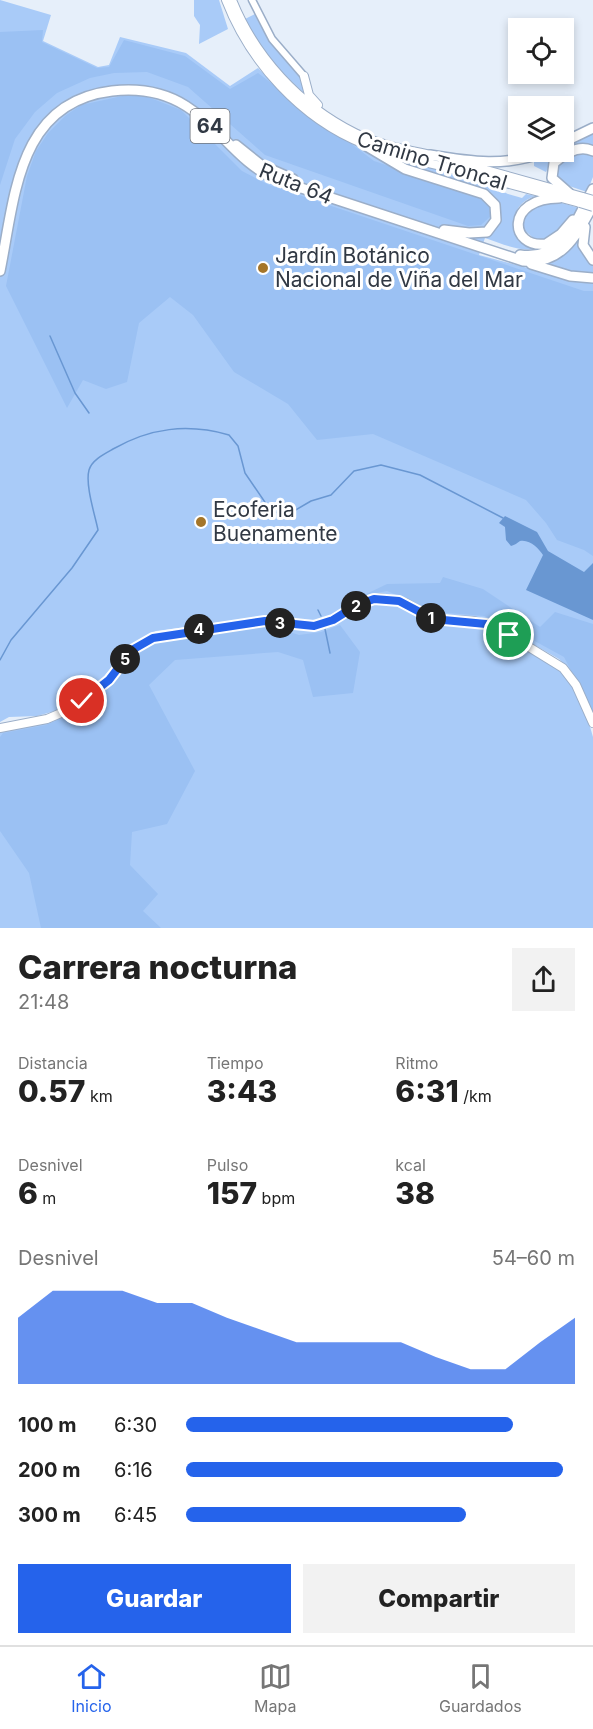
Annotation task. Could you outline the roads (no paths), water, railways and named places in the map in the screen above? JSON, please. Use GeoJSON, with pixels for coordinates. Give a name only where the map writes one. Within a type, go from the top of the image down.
{"type":"FeatureCollection","features":[{"type":"Feature","properties":{"kind":"highway","name":"Ruta 64"},"geometry":{"type":"LineString","coordinates":[[0,240],[15,168],[22,150],[36,127],[49,113],[70,98],[95,88],[121,84],[148,85],[183,98],[206,114],[249,156],[272,171],[516,254],[546,253],[562,243],[587,205]]}},
{"type":"Feature","properties":{"kind":"highway","name":"Ruta 64"},"geometry":{"type":"LineString","coordinates":[[0,271],[21,167],[38,133],[51,119],[73,103],[99,93],[126,90],[158,93],[189,107],[244,161],[277,180],[517,260],[536,262],[560,254],[573,241],[593,189]]}},
{"type":"Feature","properties":{"kind":"highway"},"geometry":{"type":"LineString","coordinates":[[574,137],[593,128]]}},
{"type":"Feature","properties":{"kind":"highway"},"geometry":{"type":"LineString","coordinates":[[368,142],[405,169],[484,194],[495,205],[497,212],[495,223],[484,233],[444,230]]}},
{"type":"Feature","properties":{"kind":"highway"},"geometry":{"type":"LineString","coordinates":[[569,193],[554,181],[552,166],[561,157],[575,150],[585,148],[593,151]]}},
{"type":"Feature","properties":{"kind":"highway"},"geometry":{"type":"LineString","coordinates":[[430,155],[498,163],[508,162]]}},
{"type":"Feature","properties":{"kind":"highway"},"geometry":{"type":"LineString","coordinates":[[559,198],[535,201],[522,210],[519,229],[530,242],[538,245],[550,243],[587,205]]}},
{"type":"Feature","properties":{"kind":"highway"},"geometry":{"type":"LineString","coordinates":[[587,205],[582,240],[586,253],[593,260]]}},
{"type":"Feature","properties":{"kind":"highway"},"geometry":{"type":"LineString","coordinates":[[517,260],[560,274],[593,278]]}},
{"type":"Feature","properties":{"kind":"main road","name":"Camino Troncal"},"geometry":{"type":"LineString","coordinates":[[226,0],[255,57],[291,95],[328,124],[368,142],[587,205]]}},
{"type":"Feature","properties":{"kind":"main road","name":"Camino Troncal"},"geometry":{"type":"LineString","coordinates":[[232,0],[250,38],[293,90],[368,142],[430,155],[569,193],[587,205]]}},
{"type":"Feature","properties":{"kind":"main road"},"geometry":{"type":"LineString","coordinates":[[304,76],[309,95],[315,103],[368,142]]}},
{"type":"Feature","properties":{"kind":"main road","name":"Camino Troncal"},"geometry":{"type":"LineString","coordinates":[[587,205],[593,200]]}},
{"type":"Feature","properties":{"kind":"main road"},"geometry":{"type":"LineString","coordinates":[[0,728],[47,719],[68,710],[109,680],[132,650],[153,638],[265,621],[314,626],[333,620],[363,602],[380,598],[406,603],[433,619],[474,621],[498,628],[563,668],[576,685],[593,723]]}},
{"type":"Feature","properties":{"kind":"street"},"geometry":{"type":"LineString","coordinates":[[252,0],[272,39],[304,76]]}},
{"type":"Feature","properties":{"kind":"waterway"},"geometry":{"type":"LineString","coordinates":[[50,336],[75,393],[89,413]]}},
{"type":"Feature","properties":{"kind":"waterway"},"geometry":{"type":"LineString","coordinates":[[0,660],[11,640],[72,568],[98,530],[88,484],[89,470],[93,463],[113,449],[155,432],[198,429],[229,435],[238,446],[245,473],[271,511],[287,515],[311,501],[331,495],[354,471],[381,465],[420,475],[503,518]]}},
{"type":"Feature","properties":{"kind":"waterway"},"geometry":{"type":"LineString","coordinates":[[318,610],[321,616]]}},
{"type":"Feature","properties":{"kind":"waterway"},"geometry":{"type":"LineString","coordinates":[[325,629],[330,653]]}},
{"type":"Feature","properties":{"kind":"place","name":"Jardín Botánico Nacional de Viña del Mar"},"geometry":{"type":"Point","coordinates":[263,268]}},
{"type":"Feature","properties":{"kind":"place","name":"Ecoferia Buenamente"},"geometry":{"type":"Point","coordinates":[201,522]}}]}
